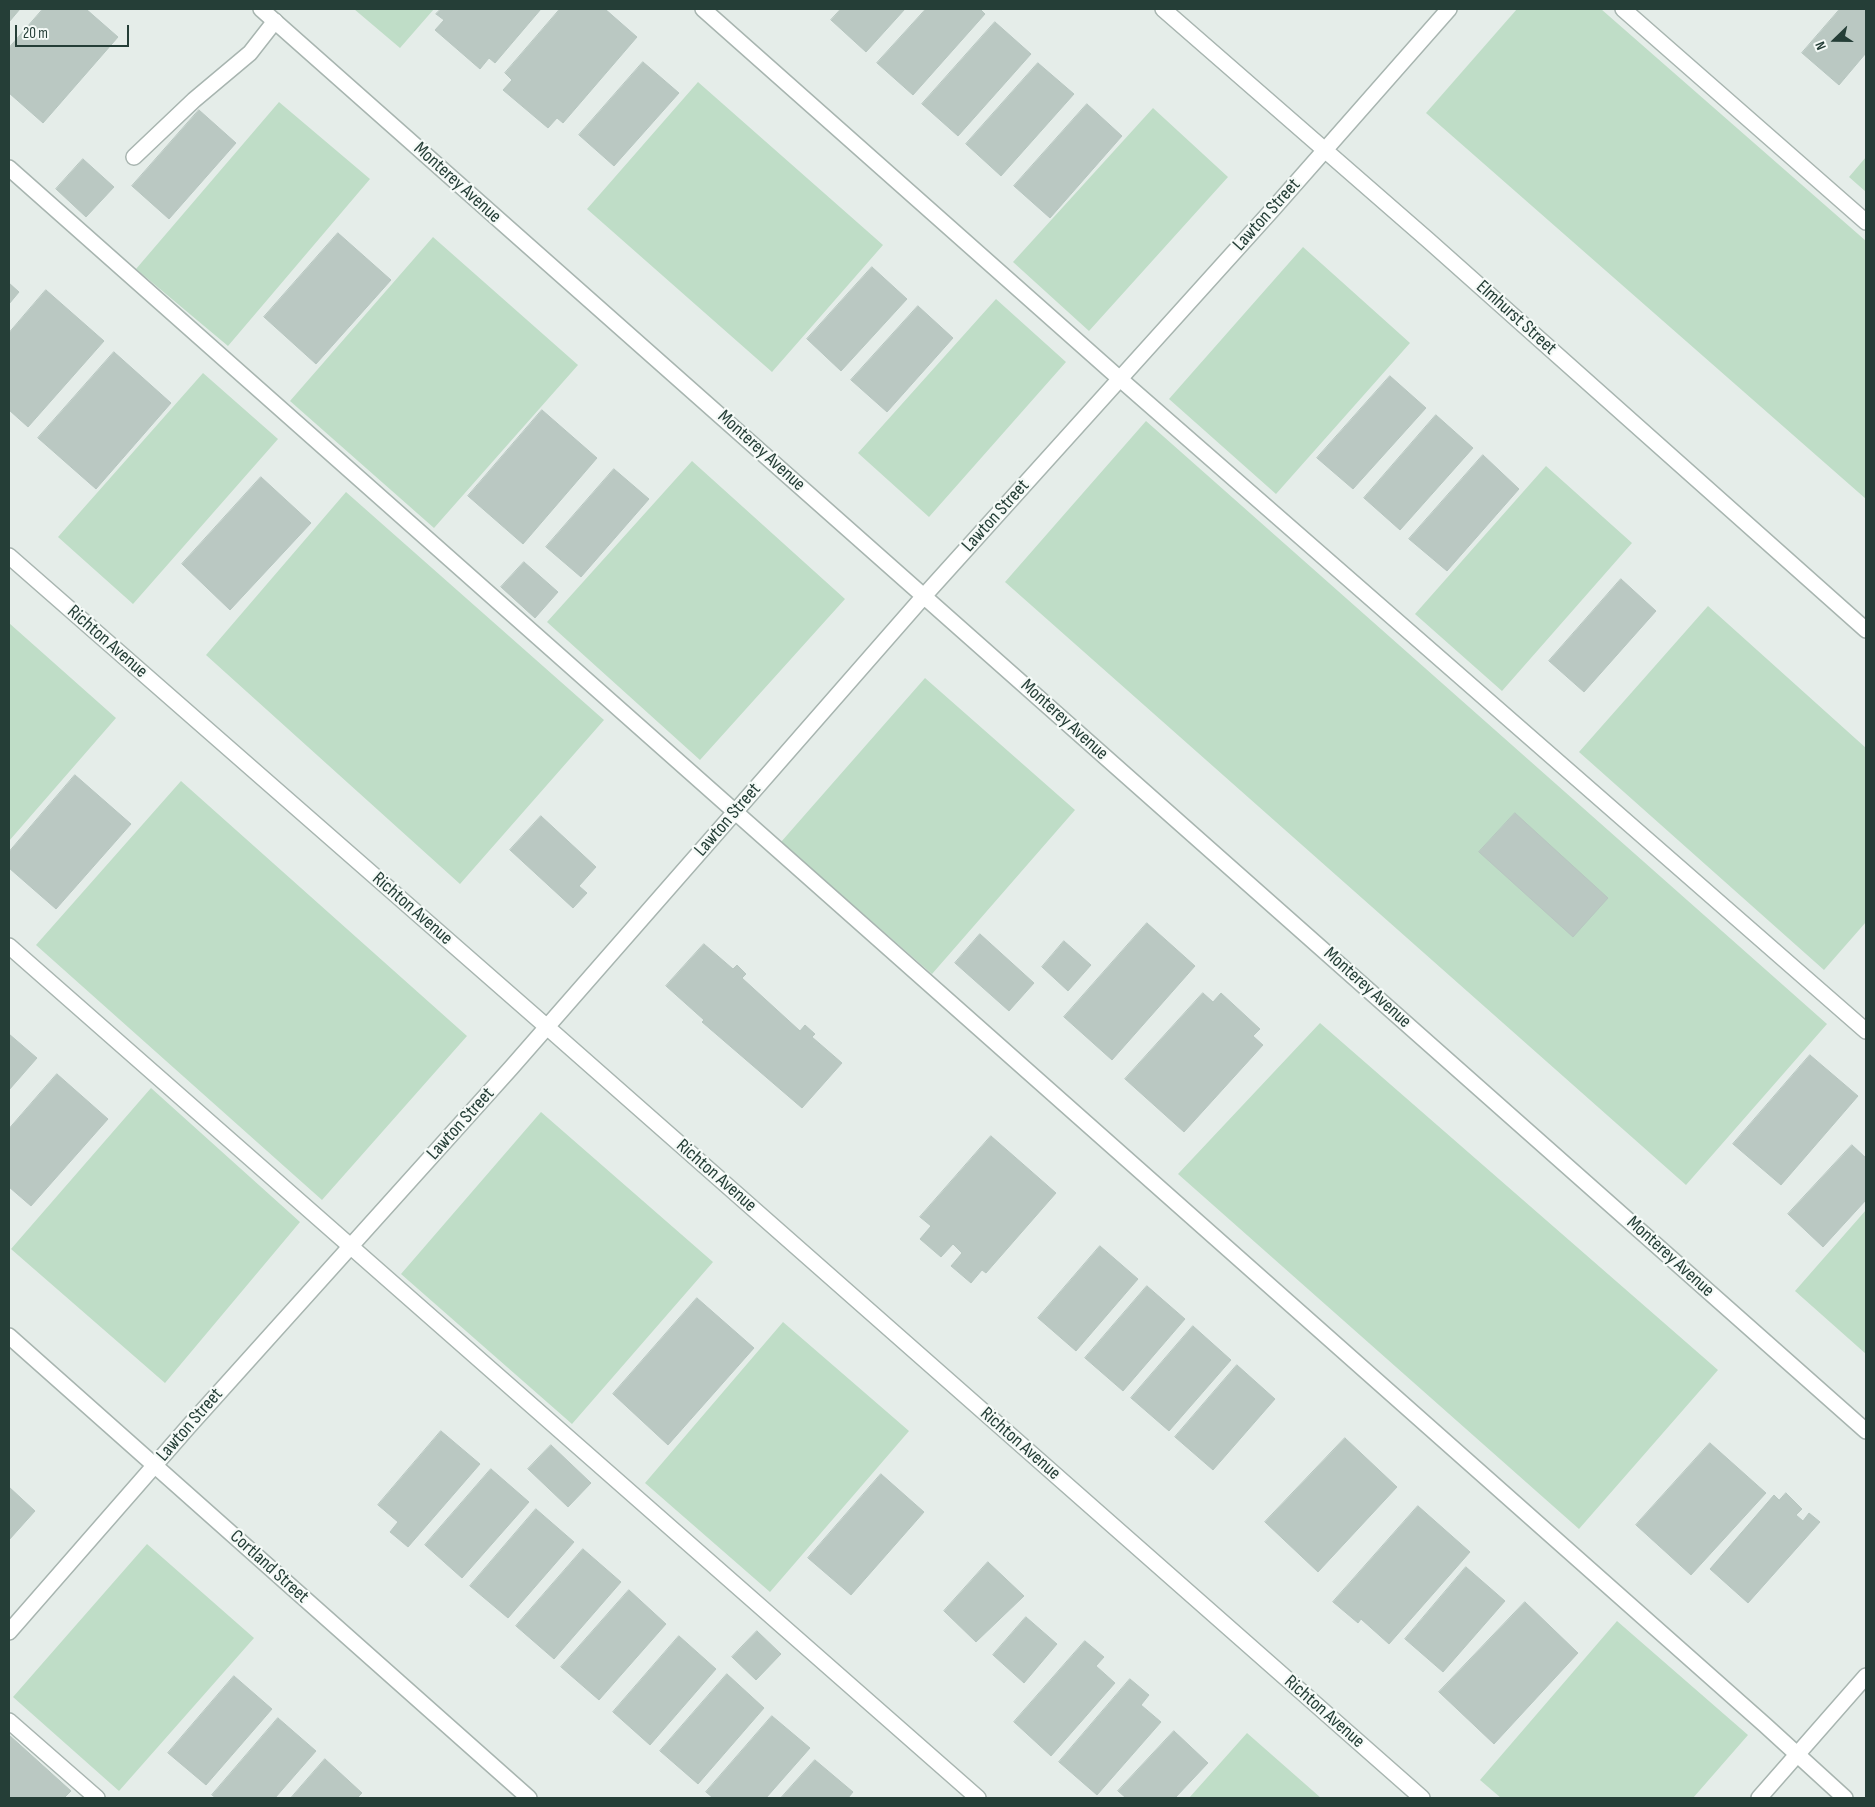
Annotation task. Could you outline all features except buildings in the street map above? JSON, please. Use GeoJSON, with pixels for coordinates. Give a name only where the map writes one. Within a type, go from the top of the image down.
{"type":"FeatureCollection","features":[{"type":"Feature","properties":{"kind":"street","name":"Monterey Avenue"},"geometry":{"type":"LineString","coordinates":[[261,9],[1866,1431]]}},
{"type":"Feature","properties":{"kind":"street"},"geometry":{"type":"LineString","coordinates":[[703,9],[1120,379],[1866,1031]]}},
{"type":"Feature","properties":{"kind":"street","name":"Elmhurst Street"},"geometry":{"type":"LineString","coordinates":[[1163,9],[1325,150],[1866,630]]}},
{"type":"Feature","properties":{"kind":"street","name":"Lawton Street"},"geometry":{"type":"LineString","coordinates":[[9,1632],[154,1465],[547,1027],[924,596],[1325,150],[1449,9]]}},
{"type":"Feature","properties":{"kind":"street"},"geometry":{"type":"LineString","coordinates":[[1623,9],[1866,222]]}},
{"type":"Feature","properties":{"kind":"street"},"geometry":{"type":"LineString","coordinates":[[134,157],[194,100],[250,53],[275,21]]}},
{"type":"Feature","properties":{"kind":"street"},"geometry":{"type":"LineString","coordinates":[[9,168],[1845,1798]]}},
{"type":"Feature","properties":{"kind":"street","name":"Richton Avenue"},"geometry":{"type":"LineString","coordinates":[[9,556],[1422,1798]]}},
{"type":"Feature","properties":{"kind":"street"},"geometry":{"type":"LineString","coordinates":[[9,946],[978,1798]]}},
{"type":"Feature","properties":{"kind":"street","name":"Cortland Street"},"geometry":{"type":"LineString","coordinates":[[9,1336],[529,1798]]}},
{"type":"Feature","properties":{"kind":"street"},"geometry":{"type":"LineString","coordinates":[[1759,1798],[1866,1676]]}},
{"type":"Feature","properties":{"kind":"street"},"geometry":{"type":"LineString","coordinates":[[9,1721],[97,1798]]}},
{"type":"Feature","properties":{"kind":"green space"},"geometry":{"type":"Polygon","coordinates":[[[354,9],[434,9],[400,48],[354,9]]]}},
{"type":"Feature","properties":{"kind":"green space"},"geometry":{"type":"Polygon","coordinates":[[[1517,9],[1601,9],[1866,241],[1866,499],[1426,113],[1517,9]]]}},
{"type":"Feature","properties":{"kind":"green space"},"geometry":{"type":"Polygon","coordinates":[[[698,82],[883,245],[772,372],[587,209],[698,82]]]}},
{"type":"Feature","properties":{"kind":"green space"},"geometry":{"type":"Polygon","coordinates":[[[279,102],[370,179],[228,346],[136,269],[279,102]]]}},
{"type":"Feature","properties":{"kind":"green space"},"geometry":{"type":"Polygon","coordinates":[[[1153,108],[1228,177],[1089,331],[1013,262],[1153,108]]]}},
{"type":"Feature","properties":{"kind":"green space"},"geometry":{"type":"Polygon","coordinates":[[[1866,157],[1866,192],[1849,177],[1866,157]]]}},
{"type":"Feature","properties":{"kind":"green space"},"geometry":{"type":"Polygon","coordinates":[[[433,237],[578,365],[434,528],[290,401],[433,237]]]}},
{"type":"Feature","properties":{"kind":"green space"},"geometry":{"type":"Polygon","coordinates":[[[1303,247],[1410,343],[1276,494],[1169,399],[1303,247]]]}},
{"type":"Feature","properties":{"kind":"green space"},"geometry":{"type":"Polygon","coordinates":[[[996,299],[1066,362],[929,517],[858,453],[996,299]]]}},
{"type":"Feature","properties":{"kind":"green space"},"geometry":{"type":"Polygon","coordinates":[[[203,373],[278,439],[133,604],[58,537],[203,373]]]}},
{"type":"Feature","properties":{"kind":"green space"},"geometry":{"type":"Polygon","coordinates":[[[1146,421],[1827,1024],[1686,1185],[1005,582],[1146,421]]]}},
{"type":"Feature","properties":{"kind":"green space"},"geometry":{"type":"Polygon","coordinates":[[[692,461],[845,599],[700,760],[547,622],[692,461]]]}},
{"type":"Feature","properties":{"kind":"green space"},"geometry":{"type":"Polygon","coordinates":[[[1546,466],[1632,543],[1502,691],[1415,614],[1546,466]]]}},
{"type":"Feature","properties":{"kind":"green space"},"geometry":{"type":"Polygon","coordinates":[[[346,492],[604,720],[460,884],[206,655],[346,492]]]}},
{"type":"Feature","properties":{"kind":"green space"},"geometry":{"type":"Polygon","coordinates":[[[1708,606],[1866,748],[1866,922],[1824,970],[1579,752],[1708,606]]]}},
{"type":"Feature","properties":{"kind":"green space"},"geometry":{"type":"Polygon","coordinates":[[[9,623],[116,718],[9,841],[9,623]]]}},
{"type":"Feature","properties":{"kind":"green space"},"geometry":{"type":"Polygon","coordinates":[[[925,678],[1075,810],[932,974],[781,842],[925,678]]]}},
{"type":"Feature","properties":{"kind":"green space"},"geometry":{"type":"Polygon","coordinates":[[[181,781],[467,1036],[322,1200],[36,945],[181,781]]]}},
{"type":"Feature","properties":{"kind":"green space"},"geometry":{"type":"Polygon","coordinates":[[[1320,1023],[1718,1370],[1579,1529],[1178,1174],[1320,1023]]]}},
{"type":"Feature","properties":{"kind":"green space"},"geometry":{"type":"Polygon","coordinates":[[[151,1088],[300,1222],[165,1383],[11,1249],[151,1088]]]}},
{"type":"Feature","properties":{"kind":"green space"},"geometry":{"type":"Polygon","coordinates":[[[541,1112],[713,1262],[572,1424],[401,1274],[541,1112]]]}},
{"type":"Feature","properties":{"kind":"green space"},"geometry":{"type":"Polygon","coordinates":[[[1866,1210],[1866,1354],[1795,1291],[1866,1210]]]}},
{"type":"Feature","properties":{"kind":"green space"},"geometry":{"type":"Polygon","coordinates":[[[783,1322],[909,1431],[770,1592],[645,1483],[783,1322]]]}},
{"type":"Feature","properties":{"kind":"green space"},"geometry":{"type":"Polygon","coordinates":[[[147,1544],[254,1638],[119,1791],[13,1697],[147,1544]]]}},
{"type":"Feature","properties":{"kind":"green space"},"geometry":{"type":"Polygon","coordinates":[[[1617,1621],[1748,1735],[1693,1798],[1501,1798],[1480,1780],[1617,1621]]]}},
{"type":"Feature","properties":{"kind":"green space"},"geometry":{"type":"Polygon","coordinates":[[[1247,1733],[1321,1798],[1189,1798],[1247,1733]]]}}]}
